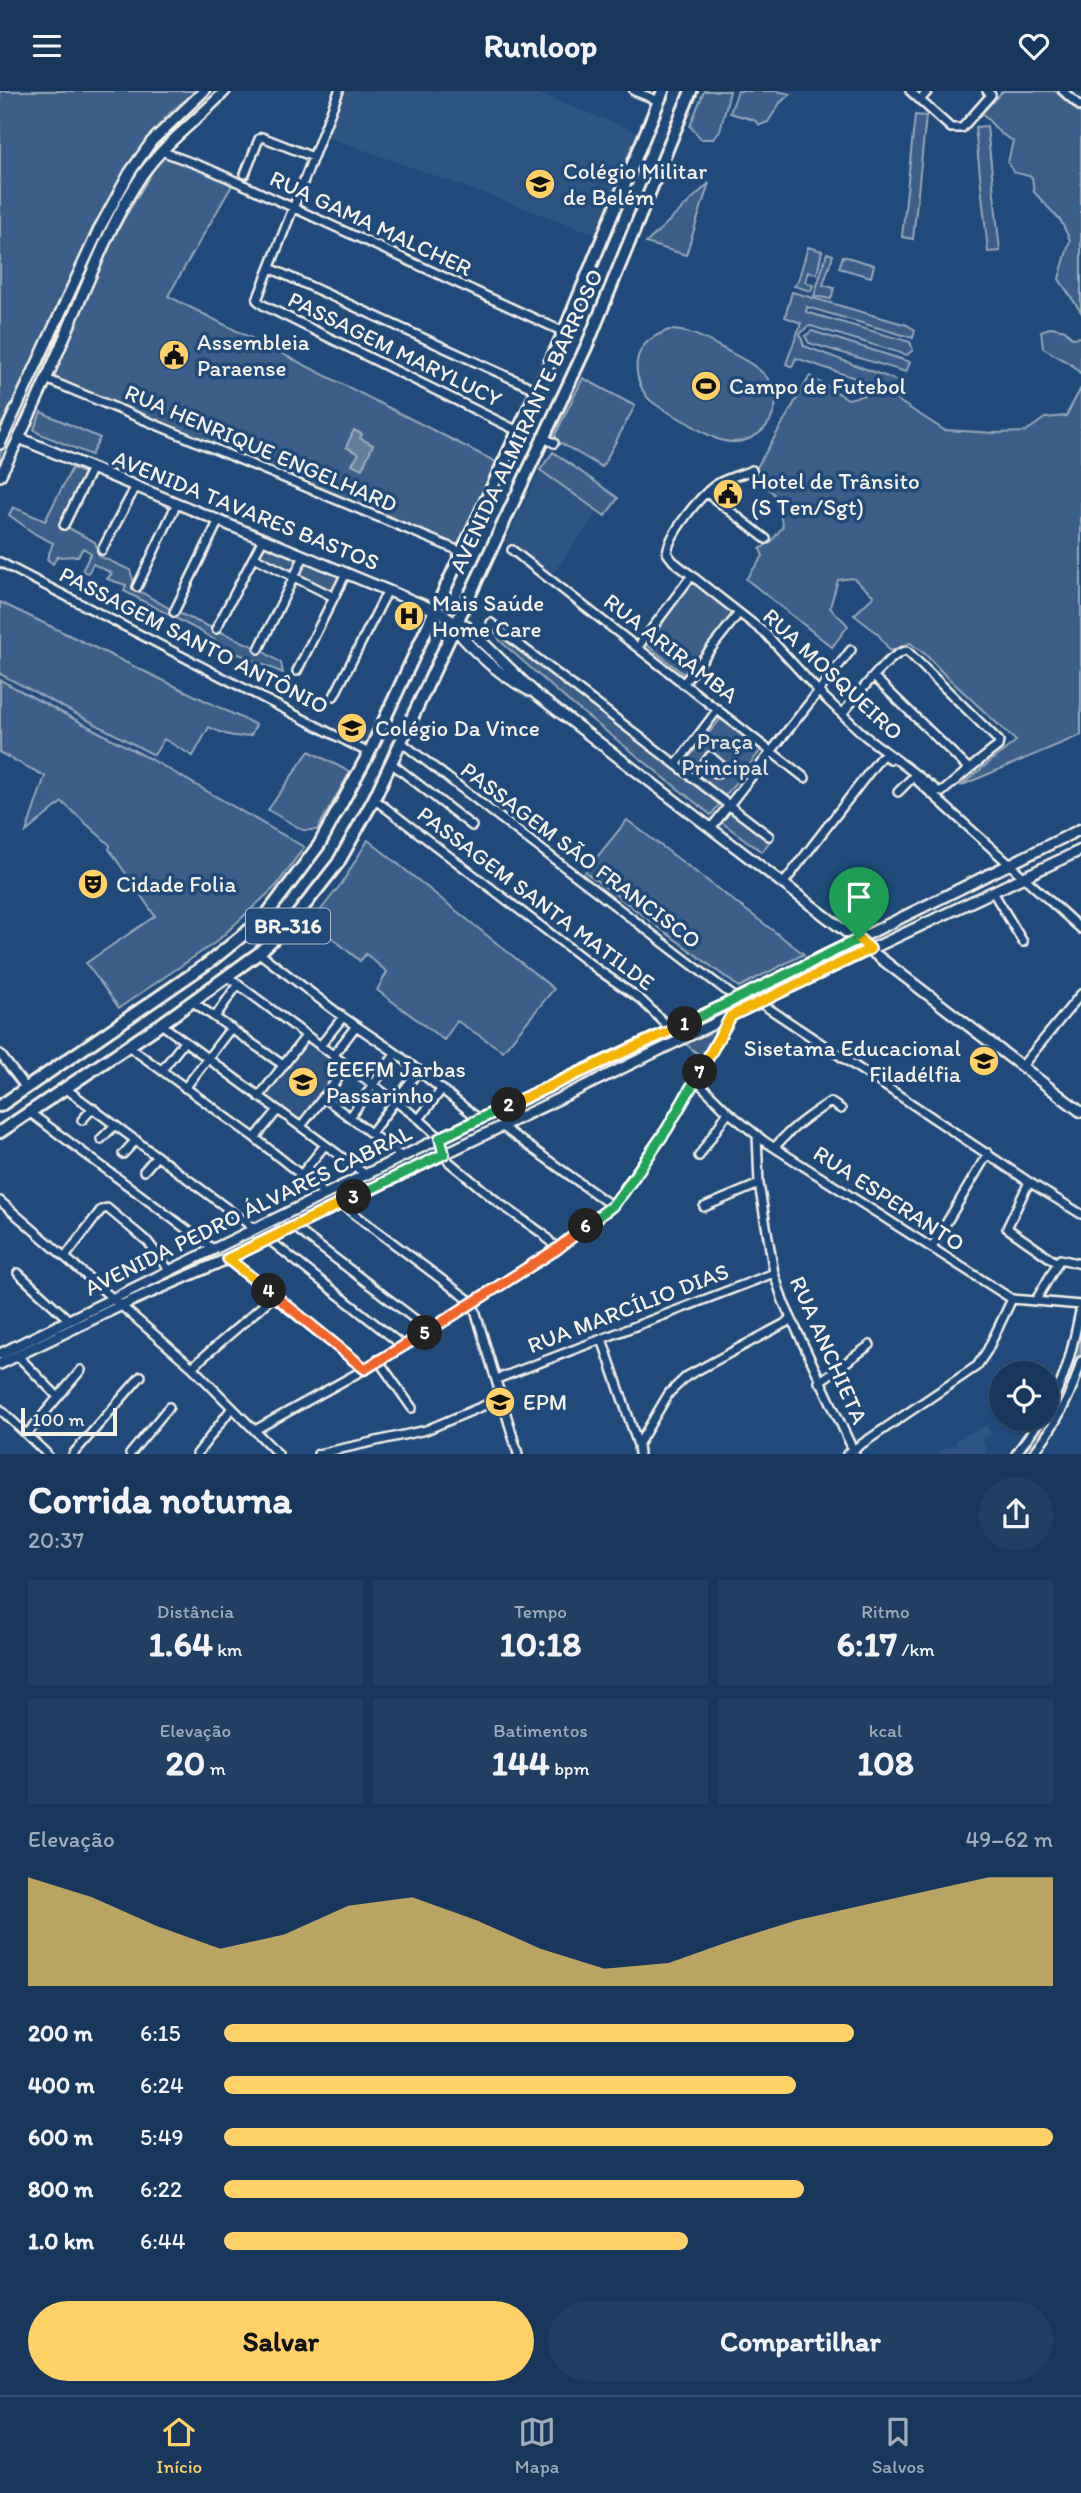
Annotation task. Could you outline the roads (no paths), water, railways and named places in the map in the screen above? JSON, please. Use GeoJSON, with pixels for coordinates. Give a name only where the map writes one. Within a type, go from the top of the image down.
{"type":"FeatureCollection","features":[{"type":"Feature","properties":{"kind":"highway","name":"AVENIDA ALMIRANTE BARROSO"},"geometry":{"type":"LineString","coordinates":[[2,1131],[193,1002],[233,981],[294,919],[338,863],[374,799],[593,332],[691,91]]}},
{"type":"Feature","properties":{"kind":"highway","name":"AVENIDA ALMIRANTE BARROSO"},"geometry":{"type":"LineString","coordinates":[[0,1106],[211,961],[264,918],[319,845],[369,753],[564,332],[661,96]]}},
{"type":"Feature","properties":{"kind":"main road"},"geometry":{"type":"LineString","coordinates":[[0,444],[99,229],[130,172],[152,141],[204,91]]}},
{"type":"Feature","properties":{"kind":"main road"},"geometry":{"type":"LineString","coordinates":[[0,476],[110,234],[141,177],[161,151],[225,91]]}},
{"type":"Feature","properties":{"kind":"main road","name":"AVENIDA TAVARES BASTOS"},"geometry":{"type":"LineString","coordinates":[[19,438],[435,610],[455,624],[465,625],[537,695],[859,939],[1081,1112]]}},
{"type":"Feature","properties":{"kind":"main road","name":"AVENIDA PEDRO ÁLVARES CABRAL"},"geometry":{"type":"LineString","coordinates":[[1,1359],[19,1340],[32,1337],[479,1119],[737,999],[1081,829]]}},
{"type":"Feature","properties":{"kind":"main road","name":"AVENIDA PEDRO ÁLVARES CABRAL"},"geometry":{"type":"LineString","coordinates":[[1,1359],[18,1356],[122,1305],[228,1259],[759,1002],[1081,850]]}},
{"type":"Feature","properties":{"kind":"street"},"geometry":{"type":"LineString","coordinates":[[338,91],[270,268],[537,390]]}},
{"type":"Feature","properties":{"kind":"street"},"geometry":{"type":"LineString","coordinates":[[634,91],[661,96]]}},
{"type":"Feature","properties":{"kind":"street"},"geometry":{"type":"LineString","coordinates":[[910,91],[951,128],[958,130],[991,95],[986,91]]}},
{"type":"Feature","properties":{"kind":"street"},"geometry":{"type":"LineString","coordinates":[[920,100],[928,91]]}},
{"type":"Feature","properties":{"kind":"street"},"geometry":{"type":"LineString","coordinates":[[1063,91],[1081,107]]}},
{"type":"Feature","properties":{"kind":"street"},"geometry":{"type":"LineString","coordinates":[[245,174],[258,139],[262,137],[313,157]]}},
{"type":"Feature","properties":{"kind":"street","name":"RUA GAMA MALCHER"},"geometry":{"type":"LineString","coordinates":[[161,151],[209,169],[293,210],[564,332]]}},
{"type":"Feature","properties":{"kind":"street","name":"PASSAGEM MARYLUCY"},"geometry":{"type":"LineString","coordinates":[[270,268],[257,300],[263,305],[518,431]]}},
{"type":"Feature","properties":{"kind":"street","name":"RUA HENRIQUE ENGELHARD"},"geometry":{"type":"LineString","coordinates":[[46,379],[462,552]]}},
{"type":"Feature","properties":{"kind":"street"},"geometry":{"type":"LineString","coordinates":[[542,437],[554,443]]}},
{"type":"Feature","properties":{"kind":"street"},"geometry":{"type":"LineString","coordinates":[[64,526],[92,468]]}},
{"type":"Feature","properties":{"kind":"street","name":"RUA MOSQUEIRO"},"geometry":{"type":"LineString","coordinates":[[752,470],[716,485],[707,493],[672,537],[667,548],[669,556],[766,634],[820,693],[865,736],[942,792],[969,769],[874,677]]}},
{"type":"Feature","properties":{"kind":"street"},"geometry":{"type":"LineString","coordinates":[[102,549],[136,486]]}},
{"type":"Feature","properties":{"kind":"street"},"geometry":{"type":"LineString","coordinates":[[707,493],[766,539]]}},
{"type":"Feature","properties":{"kind":"street"},"geometry":{"type":"LineString","coordinates":[[137,587],[177,503]]}},
{"type":"Feature","properties":{"kind":"street"},"geometry":{"type":"LineString","coordinates":[[174,612],[219,520]]}},
{"type":"Feature","properties":{"kind":"street"},"geometry":{"type":"LineString","coordinates":[[216,629],[263,539]]}},
{"type":"Feature","properties":{"kind":"street","name":"RUA ARIRAMBA"},"geometry":{"type":"LineString","coordinates":[[512,549],[805,778]]}},
{"type":"Feature","properties":{"kind":"street"},"geometry":{"type":"LineString","coordinates":[[259,649],[304,556]]}},
{"type":"Feature","properties":{"kind":"street"},"geometry":{"type":"LineString","coordinates":[[254,557],[334,597]]}},
{"type":"Feature","properties":{"kind":"street","name":"PASSAGEM SANTO ANTÔNIO"},"geometry":{"type":"LineString","coordinates":[[0,562],[369,753]]}},
{"type":"Feature","properties":{"kind":"street"},"geometry":{"type":"LineString","coordinates":[[297,671],[346,573]]}},
{"type":"Feature","properties":{"kind":"street"},"geometry":{"type":"LineString","coordinates":[[638,647],[692,575]]}},
{"type":"Feature","properties":{"kind":"street"},"geometry":{"type":"LineString","coordinates":[[334,696],[388,590]]}},
{"type":"Feature","properties":{"kind":"street"},"geometry":{"type":"LineString","coordinates":[[683,684],[739,613]]}},
{"type":"Feature","properties":{"kind":"street"},"geometry":{"type":"LineString","coordinates":[[491,623],[769,836]]}},
{"type":"Feature","properties":{"kind":"street"},"geometry":{"type":"LineString","coordinates":[[711,828],[820,693],[851,650]]}},
{"type":"Feature","properties":{"kind":"street"},"geometry":{"type":"LineString","coordinates":[[842,715],[874,677],[902,651],[910,652],[999,741],[998,746],[969,769]]}},
{"type":"Feature","properties":{"kind":"street"},"geometry":{"type":"LineString","coordinates":[[676,765],[718,709]]}},
{"type":"Feature","properties":{"kind":"street","name":"PASSAGEM SÃO FRANCISCO"},"geometry":{"type":"LineString","coordinates":[[401,742],[737,999]]}},
{"type":"Feature","properties":{"kind":"street"},"geometry":{"type":"LineString","coordinates":[[783,884],[884,755],[913,777],[1081,929]]}},
{"type":"Feature","properties":{"kind":"street"},"geometry":{"type":"LineString","coordinates":[[391,763],[472,826]]}},
{"type":"Feature","properties":{"kind":"street"},"geometry":{"type":"LineString","coordinates":[[898,792],[913,777]]}},
{"type":"Feature","properties":{"kind":"street","name":"PASSAGEM SANTA MATILDE"},"geometry":{"type":"LineString","coordinates":[[374,799],[640,999],[672,1030]]}},
{"type":"Feature","properties":{"kind":"street"},"geometry":{"type":"LineString","coordinates":[[993,892],[1023,942]]}},
{"type":"Feature","properties":{"kind":"street"},"geometry":{"type":"LineString","coordinates":[[259,953],[343,1017],[396,1052],[479,1119]]}},
{"type":"Feature","properties":{"kind":"street"},"geometry":{"type":"LineString","coordinates":[[215,1017],[233,981],[419,1119],[440,1138],[448,1161],[543,1234],[557,1249]]}},
{"type":"Feature","properties":{"kind":"street"},"geometry":{"type":"LineString","coordinates":[[1022,1066],[1081,994]]}},
{"type":"Feature","properties":{"kind":"street"},"geometry":{"type":"LineString","coordinates":[[193,1002],[283,1065]]}},
{"type":"Feature","properties":{"kind":"street"},"geometry":{"type":"LineString","coordinates":[[759,1002],[1081,1214]]}},
{"type":"Feature","properties":{"kind":"street"},"geometry":{"type":"LineString","coordinates":[[255,1430],[365,1369],[473,1303],[557,1249],[612,1206],[667,1129],[731,1016]]}},
{"type":"Feature","properties":{"kind":"street"},"geometry":{"type":"LineString","coordinates":[[320,1046],[343,1017]]}},
{"type":"Feature","properties":{"kind":"street"},"geometry":{"type":"LineString","coordinates":[[161,1024],[365,1174]]}},
{"type":"Feature","properties":{"kind":"street"},"geometry":{"type":"LineString","coordinates":[[333,1056],[356,1026]]}},
{"type":"Feature","properties":{"kind":"street"},"geometry":{"type":"LineString","coordinates":[[185,1088],[231,1028]]}},
{"type":"Feature","properties":{"kind":"street"},"geometry":{"type":"LineString","coordinates":[[260,1097],[306,1036]]}},
{"type":"Feature","properties":{"kind":"street"},"geometry":{"type":"LineString","coordinates":[[162,1070],[184,1041]]}},
{"type":"Feature","properties":{"kind":"street"},"geometry":{"type":"LineString","coordinates":[[128,1045],[255,1138],[325,1194]]}},
{"type":"Feature","properties":{"kind":"street"},"geometry":{"type":"LineString","coordinates":[[350,1117],[396,1052]]}},
{"type":"Feature","properties":{"kind":"street"},"geometry":{"type":"LineString","coordinates":[[0,1054],[26,1088]]}},
{"type":"Feature","properties":{"kind":"street"},"geometry":{"type":"LineString","coordinates":[[302,1126],[346,1067]]}},
{"type":"Feature","properties":{"kind":"street"},"geometry":{"type":"LineString","coordinates":[[372,1133],[419,1070]]}},
{"type":"Feature","properties":{"kind":"street","name":"RUA ESPERANTO"},"geometry":{"type":"LineString","coordinates":[[696,1080],[728,1112],[757,1135],[1012,1299]]}},
{"type":"Feature","properties":{"kind":"street"},"geometry":{"type":"LineString","coordinates":[[65,1088],[255,1229]]}},
{"type":"Feature","properties":{"kind":"street"},"geometry":{"type":"LineString","coordinates":[[419,1119],[442,1089]]}},
{"type":"Feature","properties":{"kind":"street"},"geometry":{"type":"LineString","coordinates":[[323,1097],[402,1157]]}},
{"type":"Feature","properties":{"kind":"street"},"geometry":{"type":"LineString","coordinates":[[775,1147],[795,1127],[830,1101],[841,1109]]}},
{"type":"Feature","properties":{"kind":"street"},"geometry":{"type":"LineString","coordinates":[[82,1120],[93,1108]]}},
{"type":"Feature","properties":{"kind":"street"},"geometry":{"type":"LineString","coordinates":[[255,1138],[278,1110]]}},
{"type":"Feature","properties":{"kind":"street"},"geometry":{"type":"LineString","coordinates":[[29,1112],[213,1249]]}},
{"type":"Feature","properties":{"kind":"street"},"geometry":{"type":"LineString","coordinates":[[699,1156],[728,1112]]}},
{"type":"Feature","properties":{"kind":"street"},"geometry":{"type":"LineString","coordinates":[[102,1139],[115,1125]]}},
{"type":"Feature","properties":{"kind":"street"},"geometry":{"type":"LineString","coordinates":[[501,1126],[612,1206]]}},
{"type":"Feature","properties":{"kind":"street","name":"RUA ANCHIETA"},"geometry":{"type":"LineString","coordinates":[[757,1135],[759,1184],[774,1273],[819,1382],[852,1452]]}},
{"type":"Feature","properties":{"kind":"street"},"geometry":{"type":"LineString","coordinates":[[123,1154],[136,1140]]}},
{"type":"Feature","properties":{"kind":"street"},"geometry":{"type":"LineString","coordinates":[[301,1175],[325,1145]]}},
{"type":"Feature","properties":{"kind":"street"},"geometry":{"type":"LineString","coordinates":[[932,1247],[988,1153]]}},
{"type":"Feature","properties":{"kind":"street"},"geometry":{"type":"LineString","coordinates":[[144,1171],[157,1156]]}},
{"type":"Feature","properties":{"kind":"street"},"geometry":{"type":"LineString","coordinates":[[1029,1182],[1007,1228],[1056,1262]]}},
{"type":"Feature","properties":{"kind":"street"},"geometry":{"type":"LineString","coordinates":[[704,1207],[759,1184]]}},
{"type":"Feature","properties":{"kind":"street"},"geometry":{"type":"LineString","coordinates":[[0,1201],[192,1367],[278,1454]]}},
{"type":"Feature","properties":{"kind":"street"},"geometry":{"type":"LineString","coordinates":[[341,1204],[473,1303],[518,1454]]}},
{"type":"Feature","properties":{"kind":"street"},"geometry":{"type":"LineString","coordinates":[[65,1257],[101,1210],[107,1208],[148,1242],[169,1270]]}},
{"type":"Feature","properties":{"kind":"street"},"geometry":{"type":"LineString","coordinates":[[294,1227],[429,1330]]}},
{"type":"Feature","properties":{"kind":"street"},"geometry":{"type":"LineString","coordinates":[[268,1239],[402,1346]]}},
{"type":"Feature","properties":{"kind":"street"},"geometry":{"type":"LineString","coordinates":[[228,1259],[365,1369]]}},
{"type":"Feature","properties":{"kind":"street"},"geometry":{"type":"LineString","coordinates":[[1036,1300],[1056,1262],[1060,1259],[1081,1264]]}},
{"type":"Feature","properties":{"kind":"street"},"geometry":{"type":"LineString","coordinates":[[18,1273],[68,1319]]}},
{"type":"Feature","properties":{"kind":"street","name":"RUA MARCÍLIO DIAS"},"geometry":{"type":"LineString","coordinates":[[497,1379],[774,1273]]}},
{"type":"Feature","properties":{"kind":"street"},"geometry":{"type":"LineString","coordinates":[[192,1367],[275,1295]]}},
{"type":"Feature","properties":{"kind":"street"},"geometry":{"type":"LineString","coordinates":[[852,1452],[977,1366],[1012,1299],[1081,1306],[1069,1360],[1059,1387]]}},
{"type":"Feature","properties":{"kind":"street"},"geometry":{"type":"LineString","coordinates":[[639,1449],[669,1394],[687,1376],[792,1320]]}},
{"type":"Feature","properties":{"kind":"street"},"geometry":{"type":"LineString","coordinates":[[602,1339],[639,1449]]}},
{"type":"Feature","properties":{"kind":"street"},"geometry":{"type":"LineString","coordinates":[[819,1382],[870,1345]]}},
{"type":"Feature","properties":{"kind":"street"},"geometry":{"type":"LineString","coordinates":[[18,1356],[58,1397]]}},
{"type":"Feature","properties":{"kind":"street"},"geometry":{"type":"LineString","coordinates":[[378,1360],[412,1408]]}},
{"type":"Feature","properties":{"kind":"street"},"geometry":{"type":"LineString","coordinates":[[1033,1454],[1059,1416],[1081,1361]]}},
{"type":"Feature","properties":{"kind":"street"},"geometry":{"type":"LineString","coordinates":[[27,1434],[80,1370]]}},
{"type":"Feature","properties":{"kind":"street"},"geometry":{"type":"LineString","coordinates":[[73,1454],[141,1376]]}},
{"type":"Feature","properties":{"kind":"street"},"geometry":{"type":"LineString","coordinates":[[318,1454],[426,1430],[502,1398]]}},
{"type":"Feature","properties":{"kind":"street"},"geometry":{"type":"LineString","coordinates":[[130,1454],[169,1407]]}},
{"type":"Feature","properties":{"kind":"street"},"geometry":{"type":"LineString","coordinates":[[0,1409],[47,1454]]}},
{"type":"Feature","properties":{"kind":"street"},"geometry":{"type":"LineString","coordinates":[[197,1454],[231,1409]]}},
{"type":"Feature","properties":{"kind":"street"},"geometry":{"type":"LineString","coordinates":[[1016,1454],[1032,1431]]}},
{"type":"Feature","properties":{"kind":"place","name":"Colégio Militar de Belém"},"geometry":{"type":"Point","coordinates":[540,184]}},
{"type":"Feature","properties":{"kind":"place","name":"Assembleia Paraense"},"geometry":{"type":"Point","coordinates":[174,355]}},
{"type":"Feature","properties":{"kind":"place","name":"Campo de Futebol"},"geometry":{"type":"Point","coordinates":[706,386]}},
{"type":"Feature","properties":{"kind":"place","name":"Hotel de Trânsito (S Ten/Sgt)"},"geometry":{"type":"Point","coordinates":[728,494]}},
{"type":"Feature","properties":{"kind":"place","name":"Mais Saúde Home Care"},"geometry":{"type":"Point","coordinates":[409,616]}},
{"type":"Feature","properties":{"kind":"place","name":"Colégio Da Vince"},"geometry":{"type":"Point","coordinates":[352,728]}},
{"type":"Feature","properties":{"kind":"place","name":"Cidade Folia"},"geometry":{"type":"Point","coordinates":[93,884]}},
{"type":"Feature","properties":{"kind":"place","name":"Sisetama Educacional Filadélfia"},"geometry":{"type":"Point","coordinates":[984,1061]}},
{"type":"Feature","properties":{"kind":"place","name":"EEEFM Jarbas Passarinho"},"geometry":{"type":"Point","coordinates":[303,1082]}},
{"type":"Feature","properties":{"kind":"place","name":"EPM"},"geometry":{"type":"Point","coordinates":[500,1402]}},
{"type":"Feature","properties":{"kind":"park label","name":"Praça Principal"},"geometry":{"type":"Point","coordinates":[725,754]}}]}
